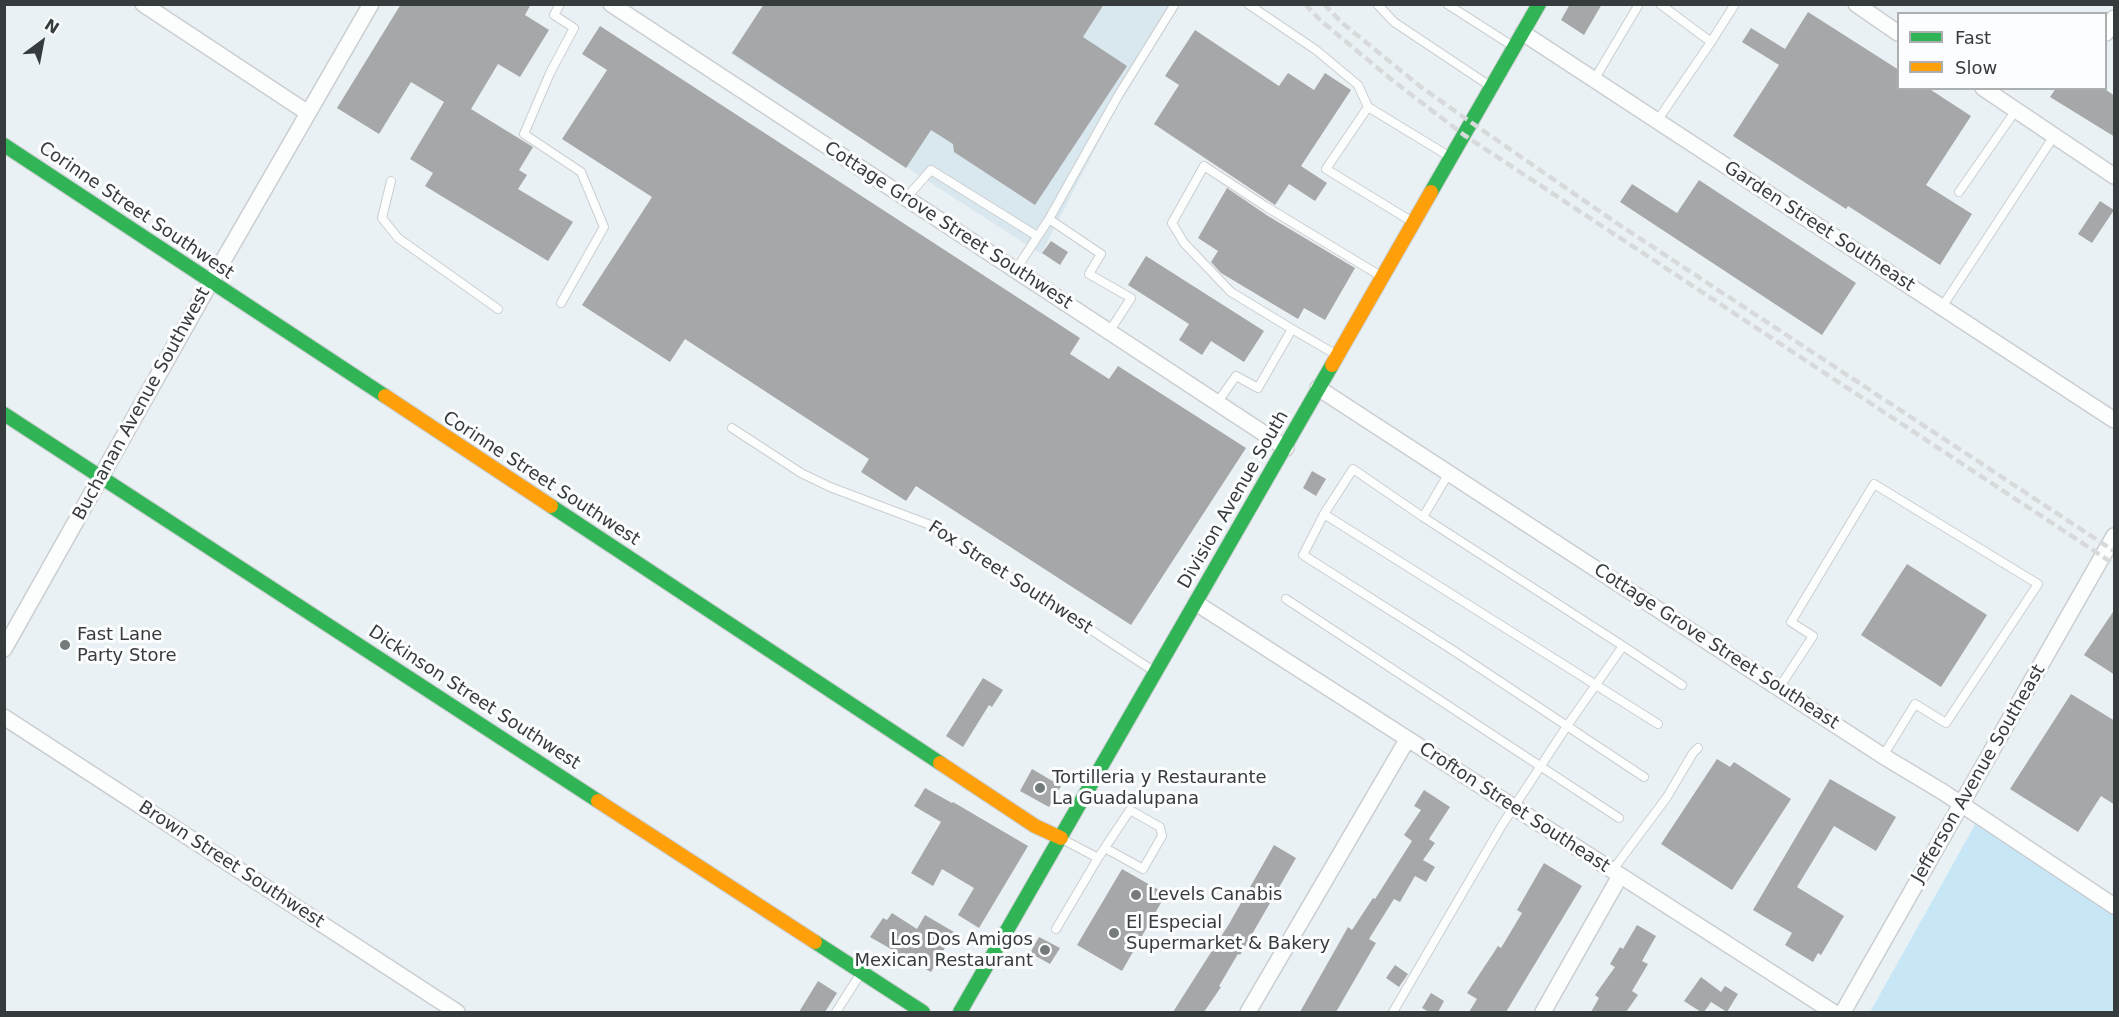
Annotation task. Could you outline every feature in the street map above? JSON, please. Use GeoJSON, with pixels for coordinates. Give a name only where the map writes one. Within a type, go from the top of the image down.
{"type":"FeatureCollection","features":[{"type":"Feature","properties":{"kind":"street"},"geometry":{"type":"LineString","coordinates":[[143,4],[308,113]]}},
{"type":"Feature","properties":{"kind":"street","name":"Buchanan Avenue Southwest"},"geometry":{"type":"LineString","coordinates":[[4,649],[371,4]]}},
{"type":"Feature","properties":{"kind":"street","name":"Cottage Grove Street Southwest"},"geometry":{"type":"LineString","coordinates":[[611,4],[1286,448]]}},
{"type":"Feature","properties":{"kind":"street","name":"Division Avenue South"},"geometry":{"type":"LineString","coordinates":[[960,1012],[1539,4]]}},
{"type":"Feature","properties":{"kind":"street"},"geometry":{"type":"LineString","coordinates":[[1856,4],[1897,32]]}},
{"type":"Feature","properties":{"kind":"street"},"geometry":{"type":"LineString","coordinates":[[2107,31],[2115,18]]}},
{"type":"Feature","properties":{"kind":"street","name":"Garden Street Southeast"},"geometry":{"type":"LineString","coordinates":[[1523,33],[2115,420]]}},
{"type":"Feature","properties":{"kind":"street"},"geometry":{"type":"LineString","coordinates":[[1986,90],[2115,176]]}},
{"type":"Feature","properties":{"kind":"street","name":"Corinne Street Southwest"},"geometry":{"type":"LineString","coordinates":[[4,145],[1041,829],[1061,838]]}},
{"type":"Feature","properties":{"kind":"street","name":"Cottage Grove Street Southeast"},"geometry":{"type":"LineString","coordinates":[[1318,388],[2115,906]]}},
{"type":"Feature","properties":{"kind":"street","name":"Dickinson Street Southwest"},"geometry":{"type":"LineString","coordinates":[[4,414],[923,1012]]}},
{"type":"Feature","properties":{"kind":"street","name":"Jefferson Avenue Southeast"},"geometry":{"type":"LineString","coordinates":[[1843,1012],[2115,536]]}},
{"type":"Feature","properties":{"kind":"street","name":"Crofton Street Southeast"},"geometry":{"type":"LineString","coordinates":[[1196,603],[1833,1012]]}},
{"type":"Feature","properties":{"kind":"street","name":"Brown Street Southwest"},"geometry":{"type":"LineString","coordinates":[[4,717],[457,1012]]}},
{"type":"Feature","properties":{"kind":"street"},"geometry":{"type":"LineString","coordinates":[[1248,1012],[1407,740]]}},
{"type":"Feature","properties":{"kind":"street"},"geometry":{"type":"LineString","coordinates":[[1543,1012],[1616,874]]}},
{"type":"Feature","properties":{"kind":"lane"},"geometry":{"type":"LineString","coordinates":[[560,4],[554,15],[574,28],[550,73],[524,134],[581,172],[604,227],[561,303]]}},
{"type":"Feature","properties":{"kind":"lane"},"geometry":{"type":"LineString","coordinates":[[1248,4],[1316,50],[1358,85],[1368,107],[1451,158]]}},
{"type":"Feature","properties":{"kind":"lane"},"geometry":{"type":"LineString","coordinates":[[1377,4],[1394,22],[1492,88]]}},
{"type":"Feature","properties":{"kind":"lane"},"geometry":{"type":"LineString","coordinates":[[1447,4],[1515,48]]}},
{"type":"Feature","properties":{"kind":"lane"},"geometry":{"type":"LineString","coordinates":[[1593,80],[1639,4]]}},
{"type":"Feature","properties":{"kind":"lane"},"geometry":{"type":"LineString","coordinates":[[1660,4],[1711,42]]}},
{"type":"Feature","properties":{"kind":"lane"},"geometry":{"type":"LineString","coordinates":[[1658,121],[1735,4]]}},
{"type":"Feature","properties":{"kind":"lane"},"geometry":{"type":"LineString","coordinates":[[1015,270],[1048,219],[1171,6]]}},
{"type":"Feature","properties":{"kind":"lane"},"geometry":{"type":"LineString","coordinates":[[1368,107],[1326,169],[1414,223]]}},
{"type":"Feature","properties":{"kind":"lane"},"geometry":{"type":"LineString","coordinates":[[1959,192],[2016,110]]}},
{"type":"Feature","properties":{"kind":"lane"},"geometry":{"type":"LineString","coordinates":[[1942,307],[2054,136]]}},
{"type":"Feature","properties":{"kind":"lane"},"geometry":{"type":"LineString","coordinates":[[1337,355],[1231,292],[1184,243],[1172,223],[1204,166],[1382,277]]}},
{"type":"Feature","properties":{"kind":"lane"},"geometry":{"type":"LineString","coordinates":[[906,198],[931,170],[1037,236]]}},
{"type":"Feature","properties":{"kind":"lane"},"geometry":{"type":"LineString","coordinates":[[391,181],[382,218],[398,238],[498,309]]}},
{"type":"Feature","properties":{"kind":"lane"},"geometry":{"type":"LineString","coordinates":[[1048,219],[1101,254],[1089,274],[1131,298],[1109,332]]}},
{"type":"Feature","properties":{"kind":"lane"},"geometry":{"type":"LineString","coordinates":[[1217,403],[1236,376],[1258,388],[1292,329]]}},
{"type":"Feature","properties":{"kind":"lane","name":"Fox Street Southwest"},"geometry":{"type":"LineString","coordinates":[[732,428],[784,462],[821,482],[933,526],[1156,673]]}},
{"type":"Feature","properties":{"kind":"lane"},"geometry":{"type":"LineString","coordinates":[[1644,777],[1451,649],[1303,555],[1324,514],[1353,469],[1682,685]]}},
{"type":"Feature","properties":{"kind":"lane"},"geometry":{"type":"LineString","coordinates":[[1423,517],[1449,473]]}},
{"type":"Feature","properties":{"kind":"lane"},"geometry":{"type":"LineString","coordinates":[[1779,688],[1813,636],[1791,622],[1875,484],[2038,584],[1946,723],[1915,704],[1883,756]]}},
{"type":"Feature","properties":{"kind":"lane"},"geometry":{"type":"LineString","coordinates":[[1324,514],[1658,724]]}},
{"type":"Feature","properties":{"kind":"lane"},"geometry":{"type":"LineString","coordinates":[[1286,599],[1619,818]]}},
{"type":"Feature","properties":{"kind":"lane"},"geometry":{"type":"LineString","coordinates":[[1393,1012],[1463,890],[1514,808],[1567,726],[1623,646]]}},
{"type":"Feature","properties":{"kind":"lane"},"geometry":{"type":"LineString","coordinates":[[1616,874],[1698,747]]}},
{"type":"Feature","properties":{"kind":"lane"},"geometry":{"type":"LineString","coordinates":[[1056,929],[1098,858],[1130,810],[1160,827],[1162,836],[1143,869],[1105,848]]}},
{"type":"Feature","properties":{"kind":"lane"},"geometry":{"type":"LineString","coordinates":[[1061,838],[1098,858]]}},
{"type":"Feature","properties":{"kind":"lane"},"geometry":{"type":"LineString","coordinates":[[836,1012],[861,971]]}},
{"type":"Feature","properties":{"kind":"shaded area"},"geometry":{"type":"Polygon","coordinates":[[[765,5],[1180,5],[1120,101],[1041,254],[731,54],[765,5]]]}},
{"type":"Feature","properties":{"kind":"shaded area"},"geometry":{"type":"Polygon","coordinates":[[[1976,823],[2114,914],[2114,1012],[1870,1012],[1976,823]]]}},
{"type":"Feature","properties":{"kind":"building"},"geometry":{"type":"Polygon","coordinates":[[[401,4],[531,4],[525,15],[549,30],[520,77],[498,64],[471,109],[533,147],[519,170],[527,175],[518,189],[573,222],[548,261],[425,186],[433,173],[410,159],[444,102],[411,82],[379,134],[337,108],[401,4]]]}},
{"type":"Feature","properties":{"kind":"building"},"geometry":{"type":"Polygon","coordinates":[[[764,4],[1104,4],[1083,37],[1127,66],[1035,205],[954,152],[953,144],[931,130],[906,168],[732,53],[764,4]]]}},
{"type":"Feature","properties":{"kind":"building"},"geometry":{"type":"Polygon","coordinates":[[[1570,4],[1602,4],[1584,35],[1561,20],[1570,4]]]}},
{"type":"Feature","properties":{"kind":"building"},"geometry":{"type":"Polygon","coordinates":[[[1808,12],[1897,69],[1897,90],[1931,90],[1971,116],[1926,185],[1972,214],[1940,265],[1848,206],[1846,209],[1733,136],[1779,65],[1742,42],[1751,28],[1785,49],[1808,12]]]}},
{"type":"Feature","properties":{"kind":"building"},"geometry":{"type":"Polygon","coordinates":[[[600,26],[1080,338],[1070,354],[1109,379],[1118,366],[1246,448],[1131,625],[916,486],[906,501],[861,472],[869,459],[685,339],[670,362],[582,305],[652,197],[562,139],[607,70],[582,54],[600,26]]]}},
{"type":"Feature","properties":{"kind":"building"},"geometry":{"type":"Polygon","coordinates":[[[1195,30],[1279,86],[1288,73],[1314,90],[1325,73],[1351,90],[1301,166],[1327,183],[1315,201],[1289,184],[1275,205],[1154,124],[1179,85],[1165,76],[1195,30]]]}},
{"type":"Feature","properties":{"kind":"building"},"geometry":{"type":"Polygon","coordinates":[[[2055,90],[2106,90],[2115,96],[2115,137],[2050,97],[2055,90]]]}},
{"type":"Feature","properties":{"kind":"building"},"geometry":{"type":"Polygon","coordinates":[[[1699,180],[1856,283],[1822,335],[1620,202],[1632,184],[1677,213],[1699,180]]]}},
{"type":"Feature","properties":{"kind":"building"},"geometry":{"type":"Polygon","coordinates":[[[1227,188],[1268,216],[1355,268],[1325,320],[1304,308],[1298,319],[1221,273],[1211,262],[1218,251],[1198,238],[1227,188]]]}},
{"type":"Feature","properties":{"kind":"building"},"geometry":{"type":"Polygon","coordinates":[[[2100,201],[2114,210],[2092,243],[2078,234],[2100,201]]]}},
{"type":"Feature","properties":{"kind":"building"},"geometry":{"type":"Polygon","coordinates":[[[1051,241],[1068,252],[1060,265],[1042,253],[1051,241]]]}},
{"type":"Feature","properties":{"kind":"building"},"geometry":{"type":"Polygon","coordinates":[[[1146,256],[1264,331],[1244,362],[1211,341],[1202,355],[1179,340],[1189,324],[1128,285],[1146,256]]]}},
{"type":"Feature","properties":{"kind":"building"},"geometry":{"type":"Polygon","coordinates":[[[1312,471],[1326,479],[1316,496],[1303,488],[1312,471]]]}},
{"type":"Feature","properties":{"kind":"building"},"geometry":{"type":"Polygon","coordinates":[[[1907,564],[1987,615],[1941,687],[1861,635],[1907,564]]]}},
{"type":"Feature","properties":{"kind":"building"},"geometry":{"type":"Polygon","coordinates":[[[2115,609],[2115,675],[2084,655],[2115,609]]]}},
{"type":"Feature","properties":{"kind":"building"},"geometry":{"type":"Polygon","coordinates":[[[983,678],[1003,690],[992,707],[989,705],[963,747],[946,736],[983,678]]]}},
{"type":"Feature","properties":{"kind":"building"},"geometry":{"type":"Polygon","coordinates":[[[2071,694],[2115,721],[2115,805],[2101,796],[2078,832],[2010,789],[2071,694]]]}},
{"type":"Feature","properties":{"kind":"building"},"geometry":{"type":"Polygon","coordinates":[[[1717,759],[1730,767],[1734,762],[1791,799],[1732,890],[1661,844],[1717,759]]]}},
{"type":"Feature","properties":{"kind":"building","name":"Tortilleria y Restaurante La Guadalupana"},"geometry":{"type":"Polygon","coordinates":[[[1032,769],[1061,786],[1049,807],[1020,791],[1032,769]]]}},
{"type":"Feature","properties":{"kind":"building"},"geometry":{"type":"Polygon","coordinates":[[[1830,779],[1896,817],[1876,851],[1834,826],[1797,887],[1844,916],[1821,955],[1818,953],[1813,962],[1785,945],[1792,933],[1753,910],[1830,779]]]}},
{"type":"Feature","properties":{"kind":"building"},"geometry":{"type":"Polygon","coordinates":[[[925,788],[1028,846],[979,928],[958,915],[974,888],[942,869],[933,886],[911,873],[941,822],[914,806],[925,788]]]}},
{"type":"Feature","properties":{"kind":"building"},"geometry":{"type":"Polygon","coordinates":[[[1424,790],[1450,807],[1429,839],[1435,843],[1423,860],[1435,867],[1426,882],[1415,876],[1400,902],[1394,899],[1369,939],[1376,943],[1336,1012],[1300,1012],[1348,927],[1352,930],[1412,841],[1404,835],[1421,810],[1414,806],[1424,790]]]}},
{"type":"Feature","properties":{"kind":"building"},"geometry":{"type":"Polygon","coordinates":[[[1274,845],[1296,858],[1240,955],[1238,954],[1219,986],[1221,987],[1204,1012],[1173,1012],[1229,924],[1274,845]]]}},
{"type":"Feature","properties":{"kind":"building"},"geometry":{"type":"Polygon","coordinates":[[[1544,863],[1582,886],[1506,1012],[1469,1012],[1477,999],[1467,993],[1498,946],[1501,948],[1522,913],[1517,910],[1544,863]]]}},
{"type":"Feature","properties":{"kind":"building","name":"El Especial Supermarket & Bakery"},"geometry":{"type":"Polygon","coordinates":[[[1122,869],[1166,894],[1122,971],[1077,945],[1122,869]]]}},
{"type":"Feature","properties":{"kind":"building"},"geometry":{"type":"Polygon","coordinates":[[[892,913],[917,929],[925,915],[954,932],[931,972],[870,937],[883,918],[887,920],[892,913]]]}},
{"type":"Feature","properties":{"kind":"building"},"geometry":{"type":"Polygon","coordinates":[[[1637,925],[1656,936],[1642,961],[1648,964],[1632,991],[1638,995],[1626,1012],[1591,1012],[1599,998],[1595,995],[1615,967],[1610,964],[1620,947],[1623,949],[1637,925]]]}},
{"type":"Feature","properties":{"kind":"building","name":"Los Dos Amigos Mexican Restaurant"},"geometry":{"type":"Polygon","coordinates":[[[1039,937],[1060,948],[1050,964],[1030,953],[1039,937]]]}},
{"type":"Feature","properties":{"kind":"building"},"geometry":{"type":"Polygon","coordinates":[[[1395,965],[1408,974],[1399,987],[1386,978],[1395,965]]]}},
{"type":"Feature","properties":{"kind":"building"},"geometry":{"type":"Polygon","coordinates":[[[1701,977],[1721,992],[1725,986],[1738,994],[1727,1012],[1711,1002],[1704,1012],[1701,1012],[1684,1001],[1701,977]]]}},
{"type":"Feature","properties":{"kind":"building"},"geometry":{"type":"Polygon","coordinates":[[[818,981],[837,993],[825,1012],[799,1012],[818,981]]]}},
{"type":"Feature","properties":{"kind":"building"},"geometry":{"type":"Polygon","coordinates":[[[1431,993],[1444,1001],[1438,1012],[1429,1012],[1422,1008],[1431,993]]]}},
{"type":"Feature","properties":{"kind":"railway"},"geometry":{"type":"LineString","coordinates":[[1305,4],[1320,20],[1392,80],[1464,135],[2114,564]]}},
{"type":"Feature","properties":{"kind":"railway"},"geometry":{"type":"LineString","coordinates":[[1324,4],[1341,22],[1421,87],[1472,123],[1618,224],[2114,551]]}},
{"type":"Feature","properties":{"kind":"traffic: fast"},"geometry":{"type":"LineString","coordinates":[[1431,192],[1539,4]]}},
{"type":"Feature","properties":{"kind":"traffic: fast"},"geometry":{"type":"LineString","coordinates":[[4,145],[385,396]]}},
{"type":"Feature","properties":{"kind":"traffic: fast"},"geometry":{"type":"LineString","coordinates":[[960,1012],[1332,365]]}},
{"type":"Feature","properties":{"kind":"traffic: fast"},"geometry":{"type":"LineString","coordinates":[[4,414],[598,801]]}},
{"type":"Feature","properties":{"kind":"traffic: fast"},"geometry":{"type":"LineString","coordinates":[[551,506],[940,763]]}},
{"type":"Feature","properties":{"kind":"traffic: fast"},"geometry":{"type":"LineString","coordinates":[[815,942],[923,1012]]}},
{"type":"Feature","properties":{"kind":"traffic: slow"},"geometry":{"type":"LineString","coordinates":[[1332,365],[1431,192]]}},
{"type":"Feature","properties":{"kind":"traffic: slow"},"geometry":{"type":"LineString","coordinates":[[385,396],[551,506]]}},
{"type":"Feature","properties":{"kind":"traffic: slow"},"geometry":{"type":"LineString","coordinates":[[940,763],[1035,826],[1061,838]]}},
{"type":"Feature","properties":{"kind":"traffic: slow"},"geometry":{"type":"LineString","coordinates":[[598,801],[815,942]]}},
{"type":"Feature","properties":{"kind":"place","name":"Fast Lane Party Store"},"geometry":{"type":"Point","coordinates":[65,645]}},
{"type":"Feature","properties":{"kind":"place","name":"Tortilleria y Restaurante La Guadalupana"},"geometry":{"type":"Point","coordinates":[1040,788]}},
{"type":"Feature","properties":{"kind":"place","name":"Levels Canabis"},"geometry":{"type":"Point","coordinates":[1136,895]}},
{"type":"Feature","properties":{"kind":"place","name":"El Especial Supermarket & Bakery"},"geometry":{"type":"Point","coordinates":[1114,933]}},
{"type":"Feature","properties":{"kind":"place","name":"Los Dos Amigos Mexican Restaurant"},"geometry":{"type":"Point","coordinates":[1045,950]}}]}
